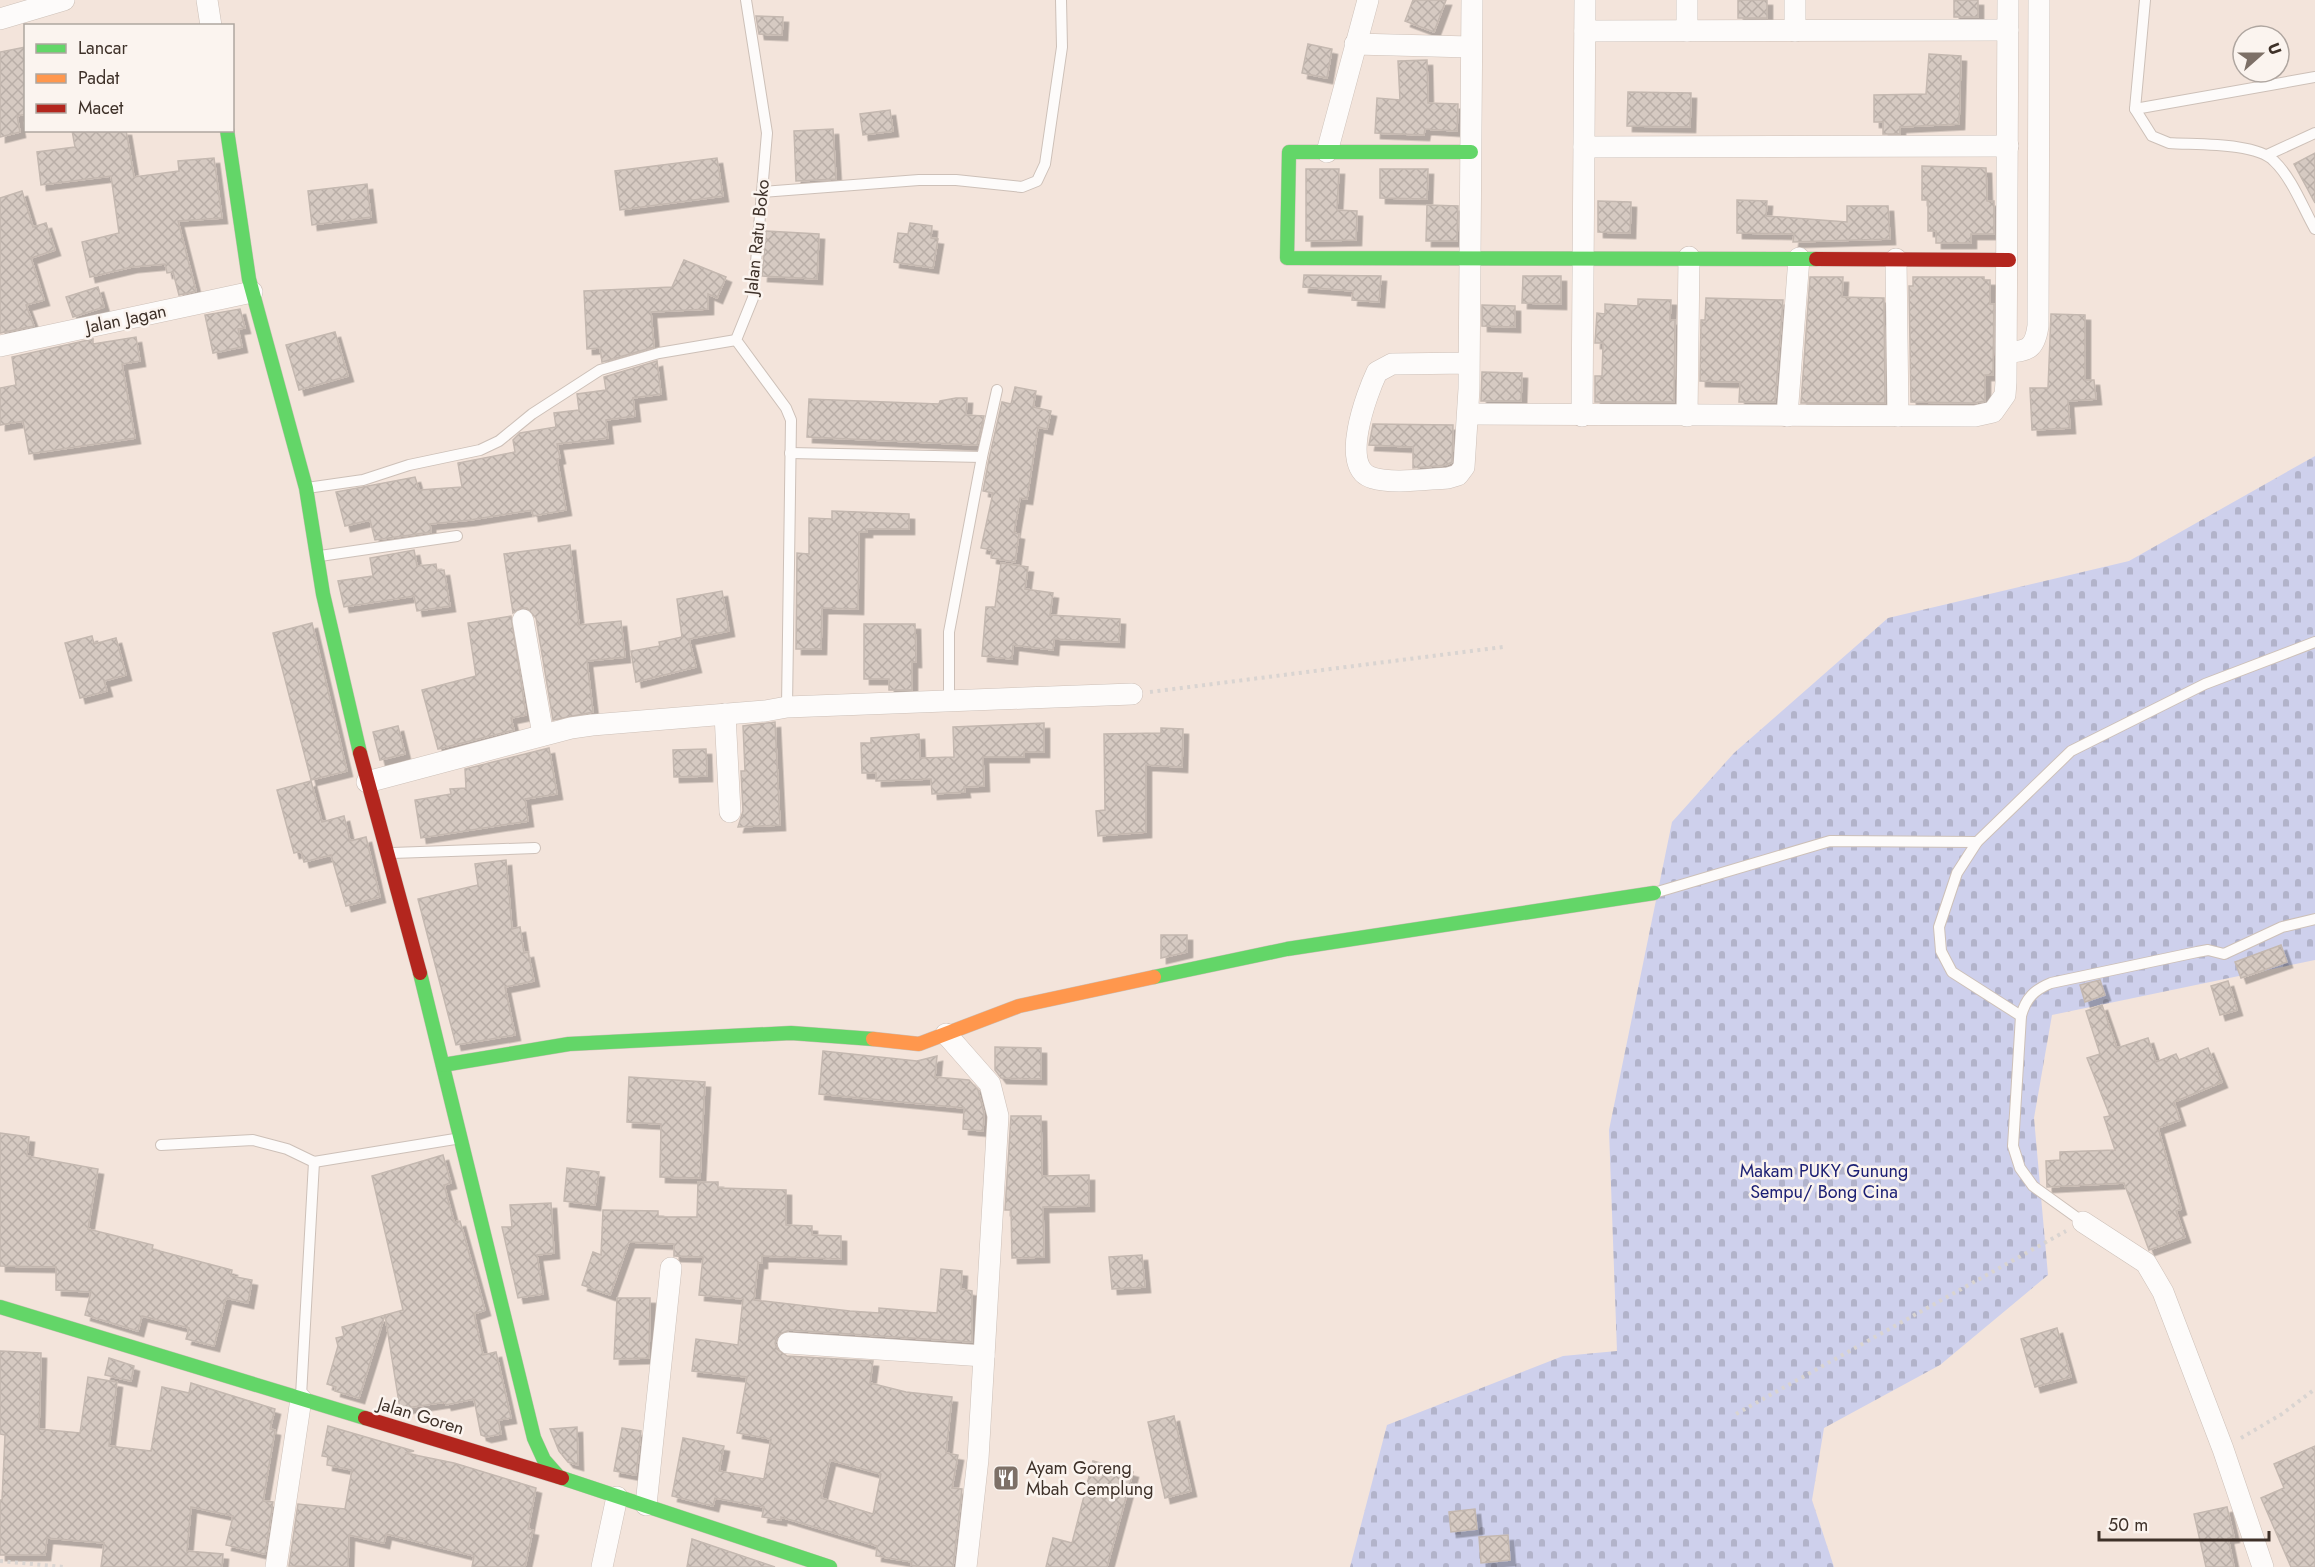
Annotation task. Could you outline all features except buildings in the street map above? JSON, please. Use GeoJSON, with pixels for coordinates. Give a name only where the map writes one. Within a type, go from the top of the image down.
{"type":"FeatureCollection","features":[{"type":"Feature","properties":{"kind":"street"},"geometry":{"type":"LineString","coordinates":[[0,19],[64,0]]}},
{"type":"Feature","properties":{"kind":"street"},"geometry":{"type":"LineString","coordinates":[[207,0],[211,24]]}},
{"type":"Feature","properties":{"kind":"street"},"geometry":{"type":"LineString","coordinates":[[1327,152],[1368,0]]}},
{"type":"Feature","properties":{"kind":"street"},"geometry":{"type":"LineString","coordinates":[[1469,363],[1392,364],[1381,368],[1373,381],[1357,435],[1356,459],[1364,472],[1375,479],[1454,477],[1464,467],[1469,414],[1472,0]]}},
{"type":"Feature","properties":{"kind":"street"},"geometry":{"type":"LineString","coordinates":[[1582,416],[1585,0]]}},
{"type":"Feature","properties":{"kind":"street"},"geometry":{"type":"LineString","coordinates":[[1687,0],[1687,31]]}},
{"type":"Feature","properties":{"kind":"street"},"geometry":{"type":"LineString","coordinates":[[1795,0],[1795,31]]}},
{"type":"Feature","properties":{"kind":"street"},"geometry":{"type":"LineString","coordinates":[[1469,414],[1975,416],[1993,412],[2005,394],[2007,352],[2008,0]]}},
{"type":"Feature","properties":{"kind":"street"},"geometry":{"type":"LineString","coordinates":[[2007,352],[2024,352],[2030,349],[2034,344],[2038,326],[2039,0]]}},
{"type":"Feature","properties":{"kind":"street"},"geometry":{"type":"LineString","coordinates":[[1584,31],[2008,30]]}},
{"type":"Feature","properties":{"kind":"street"},"geometry":{"type":"LineString","coordinates":[[1355,44],[1470,47]]}},
{"type":"Feature","properties":{"kind":"street"},"geometry":{"type":"LineString","coordinates":[[227,132],[252,292],[285,405],[306,488],[323,594],[367,782],[389,853],[462,1138],[534,1438],[544,1460],[559,1477]]}},
{"type":"Feature","properties":{"kind":"street"},"geometry":{"type":"LineString","coordinates":[[1584,147],[2008,146]]}},
{"type":"Feature","properties":{"kind":"street"},"geometry":{"type":"LineString","coordinates":[[1471,152],[1289,152],[1287,258],[1470,260],[1689,257],[2009,260]]}},
{"type":"Feature","properties":{"kind":"street"},"geometry":{"type":"LineString","coordinates":[[1687,416],[1689,257]]}},
{"type":"Feature","properties":{"kind":"street"},"geometry":{"type":"LineString","coordinates":[[1787,416],[1799,258]]}},
{"type":"Feature","properties":{"kind":"street"},"geometry":{"type":"LineString","coordinates":[[1896,259],[1898,416]]}},
{"type":"Feature","properties":{"kind":"street","name":"Jalan Jagan"},"geometry":{"type":"LineString","coordinates":[[0,346],[252,292]]}},
{"type":"Feature","properties":{"kind":"street"},"geometry":{"type":"LineString","coordinates":[[523,620],[543,735]]}},
{"type":"Feature","properties":{"kind":"street"},"geometry":{"type":"LineString","coordinates":[[367,782],[543,735],[592,725],[725,714],[787,706],[1132,694]]}},
{"type":"Feature","properties":{"kind":"street"},"geometry":{"type":"LineString","coordinates":[[725,714],[730,812]]}},
{"type":"Feature","properties":{"kind":"street"},"geometry":{"type":"LineString","coordinates":[[443,1065],[569,1044],[814,1033],[919,1044],[1019,1006],[1244,958],[1275,949],[1380,938],[1418,929],[1654,893]]}},
{"type":"Feature","properties":{"kind":"street"},"geometry":{"type":"LineString","coordinates":[[946,1034],[990,1084],[998,1116],[978,1459],[966,1567]]}},
{"type":"Feature","properties":{"kind":"street"},"geometry":{"type":"LineString","coordinates":[[2083,1222],[2136,1255],[2146,1263],[2155,1277],[2223,1449],[2264,1567]]}},
{"type":"Feature","properties":{"kind":"street"},"geometry":{"type":"LineString","coordinates":[[646,1505],[671,1268]]}},
{"type":"Feature","properties":{"kind":"street","name":"Jalan Goren"},"geometry":{"type":"LineString","coordinates":[[0,1307],[559,1477],[830,1567]]}},
{"type":"Feature","properties":{"kind":"street"},"geometry":{"type":"LineString","coordinates":[[788,1343],[984,1356]]}},
{"type":"Feature","properties":{"kind":"street"},"geometry":{"type":"LineString","coordinates":[[276,1567],[301,1399]]}},
{"type":"Feature","properties":{"kind":"street"},"geometry":{"type":"LineString","coordinates":[[504,1460],[525,1455],[532,1448],[534,1438]]}},
{"type":"Feature","properties":{"kind":"street"},"geometry":{"type":"LineString","coordinates":[[602,1567],[617,1497]]}},
{"type":"Feature","properties":{"kind":"lane","name":"Jalan Ratu Boko"},"geometry":{"type":"LineString","coordinates":[[736,340],[753,298],[767,133],[746,0]]}},
{"type":"Feature","properties":{"kind":"lane"},"geometry":{"type":"LineString","coordinates":[[762,192],[919,180],[956,180],[1022,187],[1037,181],[1045,164],[1062,47],[1060,0]]}},
{"type":"Feature","properties":{"kind":"lane"},"geometry":{"type":"LineString","coordinates":[[2145,0],[2135,109],[2145,129],[2158,140],[2247,149],[2267,155],[2279,167],[2315,229]]}},
{"type":"Feature","properties":{"kind":"lane"},"geometry":{"type":"LineString","coordinates":[[2135,109],[2315,77]]}},
{"type":"Feature","properties":{"kind":"lane"},"geometry":{"type":"LineString","coordinates":[[2267,155],[2315,133]]}},
{"type":"Feature","properties":{"kind":"lane"},"geometry":{"type":"LineString","coordinates":[[306,488],[363,480],[409,465],[480,450],[499,441],[539,409],[600,370],[659,353],[736,340],[789,414],[787,706]]}},
{"type":"Feature","properties":{"kind":"lane"},"geometry":{"type":"LineString","coordinates":[[949,701],[949,632],[997,390]]}},
{"type":"Feature","properties":{"kind":"lane"},"geometry":{"type":"LineString","coordinates":[[790,453],[982,457]]}},
{"type":"Feature","properties":{"kind":"lane"},"geometry":{"type":"LineString","coordinates":[[317,557],[457,536]]}},
{"type":"Feature","properties":{"kind":"lane"},"geometry":{"type":"LineString","coordinates":[[2021,1016],[1952,972],[1941,951],[1939,927],[1957,873],[1977,842],[2071,751],[2205,684],[2315,642]]}},
{"type":"Feature","properties":{"kind":"lane"},"geometry":{"type":"LineString","coordinates":[[1654,893],[1830,841],[1977,842]]}},
{"type":"Feature","properties":{"kind":"lane"},"geometry":{"type":"LineString","coordinates":[[389,853],[535,848]]}},
{"type":"Feature","properties":{"kind":"lane"},"geometry":{"type":"LineString","coordinates":[[2083,1222],[2032,1186],[2020,1168],[2013,1146],[2021,1016],[2028,997],[2038,988],[2051,982],[2208,950],[2224,954],[2282,927],[2315,919]]}},
{"type":"Feature","properties":{"kind":"lane"},"geometry":{"type":"LineString","coordinates":[[161,1145],[253,1140],[287,1149],[314,1162],[462,1138]]}},
{"type":"Feature","properties":{"kind":"lane"},"geometry":{"type":"LineString","coordinates":[[301,1399],[314,1162]]}},
{"type":"Feature","properties":{"kind":"path"},"geometry":{"type":"LineString","coordinates":[[1132,694],[1503,647]]}},
{"type":"Feature","properties":{"kind":"path"},"geometry":{"type":"LineString","coordinates":[[1736,1414],[2083,1222]]}},
{"type":"Feature","properties":{"kind":"path"},"geometry":{"type":"LineString","coordinates":[[2223,1449],[2282,1414],[2315,1389]]}},
{"type":"Feature","properties":{"kind":"path"},"geometry":{"type":"LineString","coordinates":[[0,1561],[64,1567]]}},
{"type":"Feature","properties":{"kind":"green space","name":"Makam PUKY Gunung Sempu/ Bong Cina"},"geometry":{"type":"Polygon","coordinates":[[[2315,456],[2315,960],[2052,1015],[2034,1118],[2048,1275],[1940,1365],[1824,1428],[1812,1500],[1834,1567],[1350,1567],[1387,1425],[1563,1356],[1617,1351],[1609,1130],[1672,822],[1734,753],[1888,618],[2129,561],[2315,456]]]}},
{"type":"Feature","properties":{"kind":"traffic: fast"},"geometry":{"type":"LineString","coordinates":[[227,132],[249,279],[306,488],[323,594],[360,753]]}},
{"type":"Feature","properties":{"kind":"traffic: fast"},"geometry":{"type":"LineString","coordinates":[[1471,152],[1289,152],[1287,258],[1816,259]]}},
{"type":"Feature","properties":{"kind":"traffic: fast"},"geometry":{"type":"LineString","coordinates":[[1154,977],[1287,949],[1654,893]]}},
{"type":"Feature","properties":{"kind":"traffic: fast"},"geometry":{"type":"LineString","coordinates":[[420,973],[534,1438],[544,1460],[559,1477]]}},
{"type":"Feature","properties":{"kind":"traffic: fast"},"geometry":{"type":"LineString","coordinates":[[443,1065],[569,1044],[791,1033],[873,1039]]}},
{"type":"Feature","properties":{"kind":"traffic: fast"},"geometry":{"type":"LineString","coordinates":[[0,1307],[365,1418]]}},
{"type":"Feature","properties":{"kind":"traffic: fast"},"geometry":{"type":"LineString","coordinates":[[562,1478],[830,1567]]}},
{"type":"Feature","properties":{"kind":"traffic: slow"},"geometry":{"type":"LineString","coordinates":[[873,1039],[919,1044],[1019,1006],[1154,977]]}},
{"type":"Feature","properties":{"kind":"traffic: jam"},"geometry":{"type":"LineString","coordinates":[[1816,259],[2009,260]]}},
{"type":"Feature","properties":{"kind":"traffic: jam"},"geometry":{"type":"LineString","coordinates":[[360,753],[420,973]]}},
{"type":"Feature","properties":{"kind":"traffic: jam"},"geometry":{"type":"LineString","coordinates":[[365,1418],[562,1478]]}},
{"type":"Feature","properties":{"kind":"place","name":"Ayam Goreng Mbah Cemplung"},"geometry":{"type":"Point","coordinates":[1006,1478]}}]}
